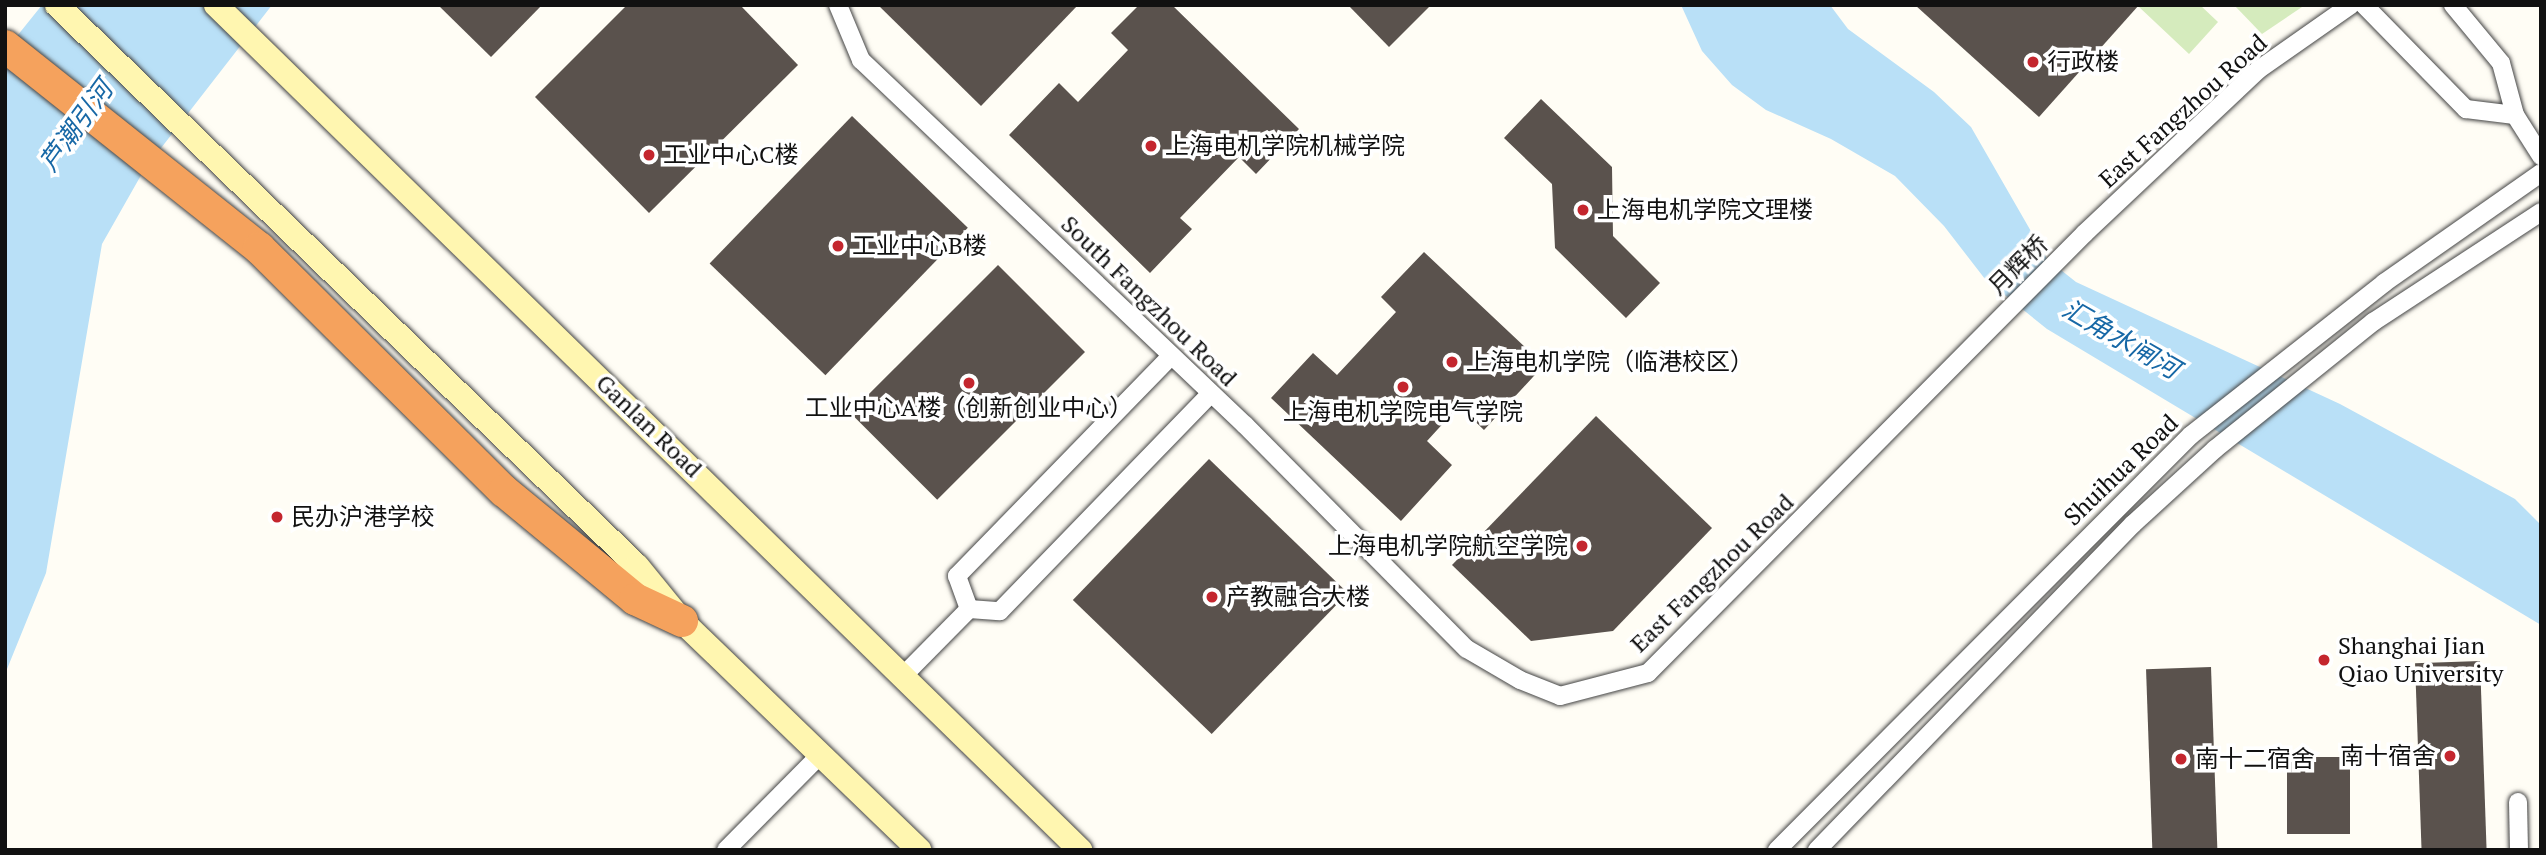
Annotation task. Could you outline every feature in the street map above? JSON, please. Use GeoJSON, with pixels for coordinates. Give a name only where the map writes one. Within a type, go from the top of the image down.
{"type":"FeatureCollection","features":[{"type":"Feature","properties":{"kind":"highway"},"geometry":{"type":"LineString","coordinates":[[5,46],[259,247],[504,491],[635,599],[681,621]]}},
{"type":"Feature","properties":{"kind":"main road"},"geometry":{"type":"LineString","coordinates":[[57,5],[637,566],[681,621],[919,850]]}},
{"type":"Feature","properties":{"kind":"main road","name":"Ganlan Road"},"geometry":{"type":"LineString","coordinates":[[216,5],[1080,850]]}},
{"type":"Feature","properties":{"kind":"street","name":"South Fangzhou Road"},"geometry":{"type":"LineString","coordinates":[[838,5],[861,60],[1171,356],[1399,581]]}},
{"type":"Feature","properties":{"kind":"street","name":"East Fangzhou Road"},"geometry":{"type":"LineString","coordinates":[[2085,233],[2258,70],[2351,5]]}},
{"type":"Feature","properties":{"kind":"street"},"geometry":{"type":"LineString","coordinates":[[2364,5],[2466,109],[2515,115]]}},
{"type":"Feature","properties":{"kind":"street"},"geometry":{"type":"LineString","coordinates":[[2453,5],[2501,63],[2515,115],[2541,156]]}},
{"type":"Feature","properties":{"kind":"street","name":"Shuihua Road"},"geometry":{"type":"LineString","coordinates":[[1777,850],[2191,435],[2279,362],[2541,173]]}},
{"type":"Feature","properties":{"kind":"street","name":"Shuihua Road"},"geometry":{"type":"LineString","coordinates":[[1817,850],[2133,524],[2215,449],[2303,374],[2541,212]]}},
{"type":"Feature","properties":{"kind":"street","name":"月辉桥"},"geometry":{"type":"LineString","coordinates":[[1986,331],[2085,233]]}},
{"type":"Feature","properties":{"kind":"street","name":"East Fangzhou Road"},"geometry":{"type":"LineString","coordinates":[[1399,581],[1467,649],[1520,680],[1560,696],[1648,673],[1986,331]]}},
{"type":"Feature","properties":{"kind":"street"},"geometry":{"type":"LineString","coordinates":[[969,609],[957,576],[1171,356]]}},
{"type":"Feature","properties":{"kind":"street"},"geometry":{"type":"LineString","coordinates":[[904,675],[969,609],[1000,611],[1210,394]]}},
{"type":"Feature","properties":{"kind":"street"},"geometry":{"type":"LineString","coordinates":[[726,850],[820,755]]}},
{"type":"Feature","properties":{"kind":"street"},"geometry":{"type":"LineString","coordinates":[[2518,802],[2519,850]]}},
{"type":"Feature","properties":{"kind":"green space"},"geometry":{"type":"Polygon","coordinates":[[[2200,5],[2218,22],[2189,54],[2138,6],[2200,5]]]}},
{"type":"Feature","properties":{"kind":"green space"},"geometry":{"type":"Polygon","coordinates":[[[2234,5],[2305,5],[2262,34],[2234,5]]]}},
{"type":"Feature","properties":{"kind":"water","name":"芦潮引河"},"geometry":{"type":"Polygon","coordinates":[[[42,5],[272,5],[144,170],[102,244],[46,573],[5,674],[5,51],[42,5]]]}},
{"type":"Feature","properties":{"kind":"water","name":"汇角水闸河"},"geometry":{"type":"Polygon","coordinates":[[[1681,5],[1830,5],[1848,29],[1934,92],[1971,127],[2047,259],[2076,282],[2340,404],[2515,499],[2541,525],[2541,625],[2047,329],[1985,279],[1944,226],[1895,176],[1831,139],[1766,110],[1732,85],[1702,51],[1681,5]]]}},
{"type":"Feature","properties":{"kind":"building"},"geometry":{"type":"Polygon","coordinates":[[[438,5],[542,5],[491,57],[438,5]]]}},
{"type":"Feature","properties":{"kind":"building","name":"工业中心C楼"},"geometry":{"type":"Polygon","coordinates":[[[627,5],[740,5],[798,65],[649,213],[535,97],[627,5]]]}},
{"type":"Feature","properties":{"kind":"building"},"geometry":{"type":"Polygon","coordinates":[[[878,5],[1078,5],[981,106],[878,5]]]}},
{"type":"Feature","properties":{"kind":"building","name":"上海电机学院机械学院"},"geometry":{"type":"Polygon","coordinates":[[[1139,5],[1172,5],[1299,129],[1256,174],[1239,157],[1180,218],[1192,229],[1150,273],[1009,135],[1059,83],[1078,102],[1128,50],[1111,33],[1139,5]]]}},
{"type":"Feature","properties":{"kind":"building"},"geometry":{"type":"Polygon","coordinates":[[[1348,5],[1431,5],[1389,47],[1348,5]]]}},
{"type":"Feature","properties":{"kind":"building","name":"行政楼"},"geometry":{"type":"Polygon","coordinates":[[[1915,5],[2139,5],[2039,117],[1915,5]]]}},
{"type":"Feature","properties":{"kind":"building","name":"上海电机学院文理楼"},"geometry":{"type":"Polygon","coordinates":[[[1541,99],[1612,167],[1613,236],[1660,283],[1626,318],[1555,248],[1552,184],[1504,138],[1541,99]]]}},
{"type":"Feature","properties":{"kind":"building","name":"工业中心B楼"},"geometry":{"type":"Polygon","coordinates":[[[852,116],[968,228],[825,375],[710,263],[852,116]]]}},
{"type":"Feature","properties":{"kind":"building","name":"上海电机学院电气学院"},"geometry":{"type":"Polygon","coordinates":[[[1424,252],[1544,365],[1484,430],[1459,406],[1427,441],[1452,465],[1401,521],[1271,398],[1313,353],[1337,375],[1396,312],[1381,297],[1424,252]]]}},
{"type":"Feature","properties":{"kind":"building","name":"工业中心A楼（创新创业中心）"},"geometry":{"type":"Polygon","coordinates":[[[998,265],[1085,352],[937,500],[850,413],[998,265]]]}},
{"type":"Feature","properties":{"kind":"building","name":"上海电机学院航空学院"},"geometry":{"type":"Polygon","coordinates":[[[1596,416],[1712,528],[1613,631],[1531,641],[1452,565],[1596,416]]]}},
{"type":"Feature","properties":{"kind":"building","name":"产教融合大楼"},"geometry":{"type":"Polygon","coordinates":[[[1209,459],[1348,593],[1212,734],[1073,600],[1209,459]]]}},
{"type":"Feature","properties":{"kind":"building","name":"南十宿舍"},"geometry":{"type":"Polygon","coordinates":[[[2480,661],[2487,850],[2422,850],[2415,663],[2480,661]]]}},
{"type":"Feature","properties":{"kind":"building","name":"南十二宿舍"},"geometry":{"type":"Polygon","coordinates":[[[2211,667],[2217,850],[2152,850],[2146,669],[2211,667]]]}},
{"type":"Feature","properties":{"kind":"building"},"geometry":{"type":"Polygon","coordinates":[[[2287,757],[2350,757],[2350,834],[2287,834],[2287,757]]]}},
{"type":"Feature","properties":{"kind":"place","name":"行政楼"},"geometry":{"type":"Point","coordinates":[2033,62]}},
{"type":"Feature","properties":{"kind":"place","name":"上海电机学院机械学院"},"geometry":{"type":"Point","coordinates":[1151,146]}},
{"type":"Feature","properties":{"kind":"place","name":"工业中心C楼"},"geometry":{"type":"Point","coordinates":[649,155]}},
{"type":"Feature","properties":{"kind":"place","name":"上海电机学院文理楼"},"geometry":{"type":"Point","coordinates":[1583,210]}},
{"type":"Feature","properties":{"kind":"place","name":"工业中心B楼"},"geometry":{"type":"Point","coordinates":[838,246]}},
{"type":"Feature","properties":{"kind":"place","name":"上海电机学院（临港校区）"},"geometry":{"type":"Point","coordinates":[1452,362]}},
{"type":"Feature","properties":{"kind":"place","name":"工业中心A楼（创新创业中心）"},"geometry":{"type":"Point","coordinates":[969,383]}},
{"type":"Feature","properties":{"kind":"place","name":"上海电机学院电气学院"},"geometry":{"type":"Point","coordinates":[1403,387]}},
{"type":"Feature","properties":{"kind":"place","name":"民办沪港学校"},"geometry":{"type":"Point","coordinates":[277,517]}},
{"type":"Feature","properties":{"kind":"place","name":"上海电机学院航空学院"},"geometry":{"type":"Point","coordinates":[1582,546]}},
{"type":"Feature","properties":{"kind":"place","name":"产教融合大楼"},"geometry":{"type":"Point","coordinates":[1212,597]}},
{"type":"Feature","properties":{"kind":"place","name":"Shanghai Jian Qiao University"},"geometry":{"type":"Point","coordinates":[2324,660]}},
{"type":"Feature","properties":{"kind":"place","name":"南十宿舍"},"geometry":{"type":"Point","coordinates":[2450,756]}},
{"type":"Feature","properties":{"kind":"place","name":"南十二宿舍"},"geometry":{"type":"Point","coordinates":[2181,759]}}]}
